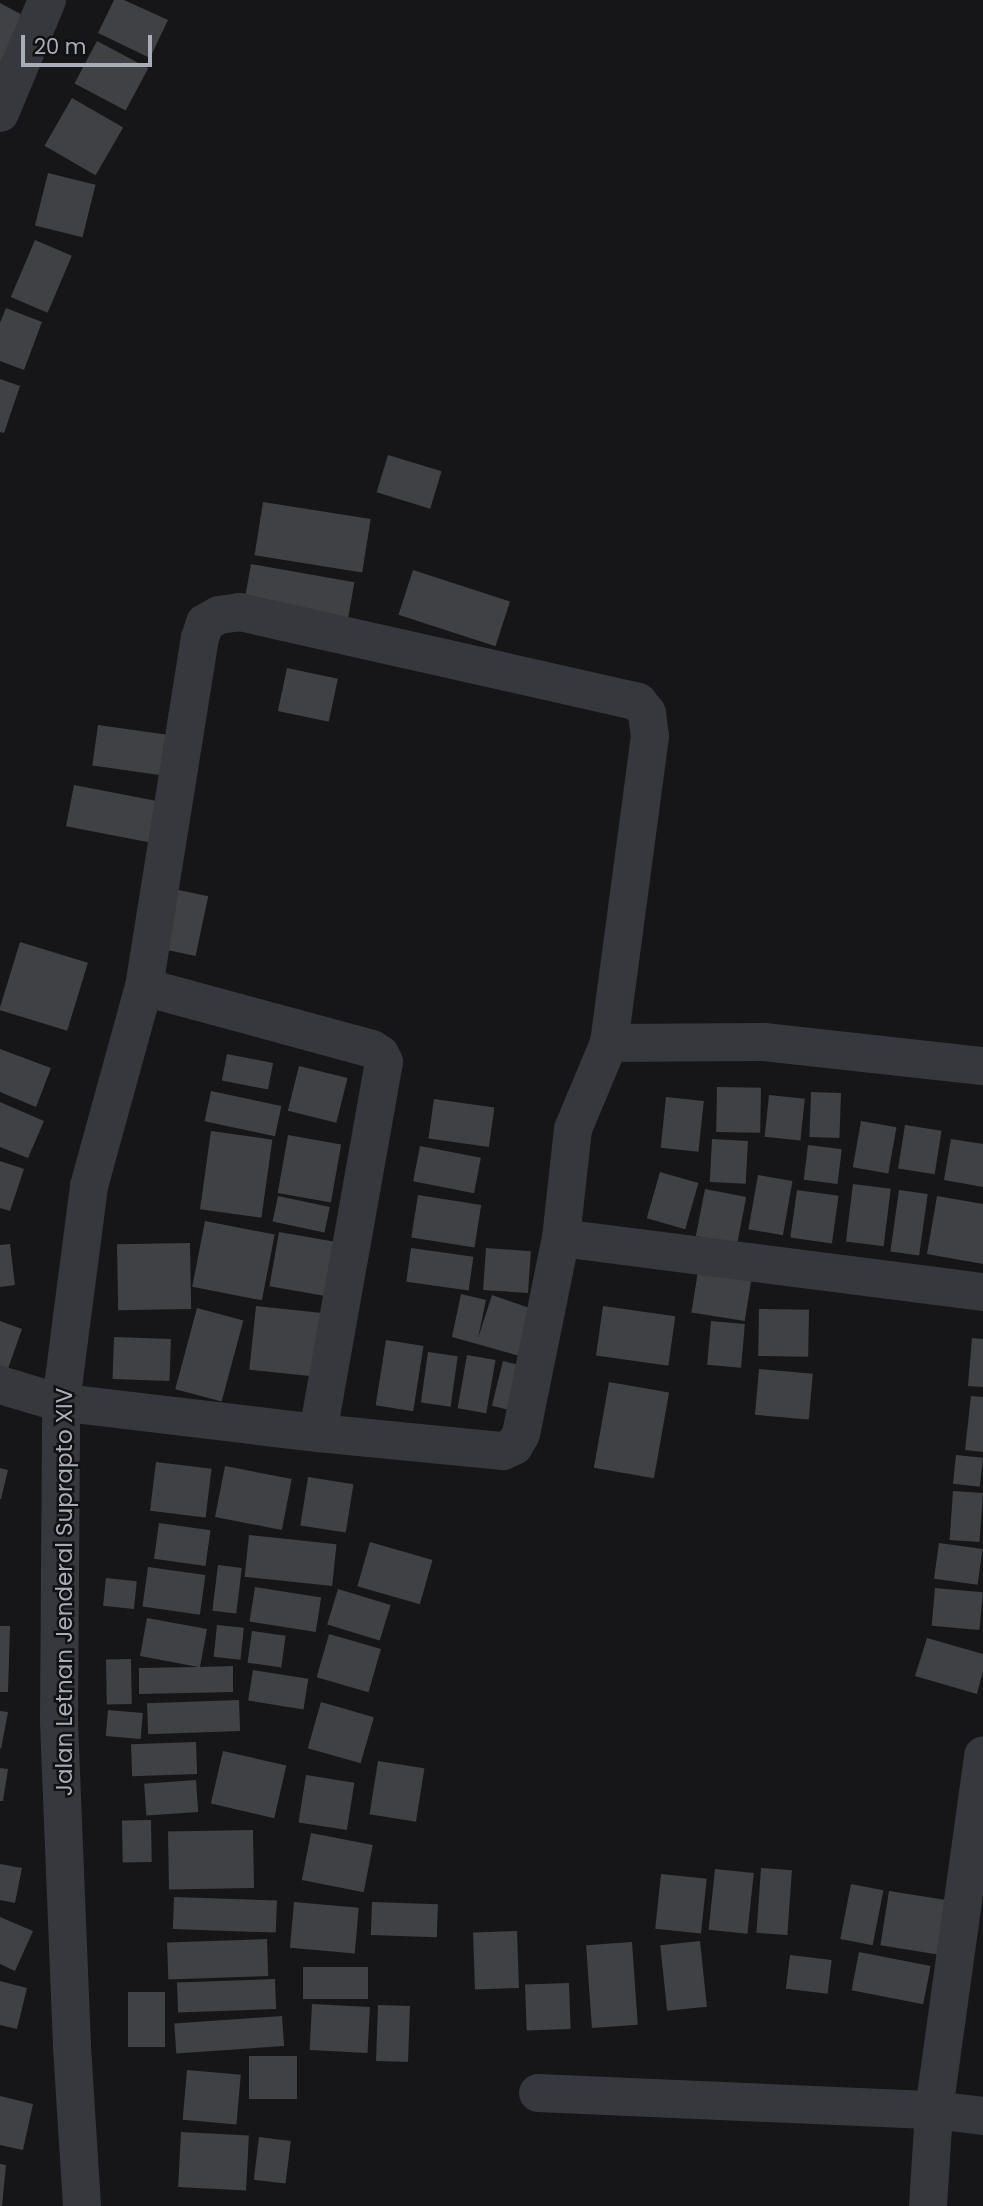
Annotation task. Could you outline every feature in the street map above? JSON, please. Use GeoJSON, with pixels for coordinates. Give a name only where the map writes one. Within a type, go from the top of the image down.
{"type":"FeatureCollection","features":[{"type":"Feature","properties":{"kind":"street"},"geometry":{"type":"LineString","coordinates":[[0,113],[47,0]]}},
{"type":"Feature","properties":{"kind":"street","name":"Jalan Letnan Jenderal Suprapto XIV"},"geometry":{"type":"LineString","coordinates":[[82,2206],[72,2046],[60,1718],[61,1402],[89,1186],[144,987],[200,638],[205,623],[219,615],[240,612],[638,702],[647,713],[650,736],[608,1043]]}},
{"type":"Feature","properties":{"kind":"street"},"geometry":{"type":"LineString","coordinates":[[144,987],[372,1049],[380,1054],[384,1062],[317,1433]]}},
{"type":"Feature","properties":{"kind":"street"},"geometry":{"type":"LineString","coordinates":[[0,1385],[61,1402],[317,1433],[503,1451],[514,1446],[521,1434],[561,1238],[573,1129],[608,1043],[764,1042],[983,1066]]}},
{"type":"Feature","properties":{"kind":"street"},"geometry":{"type":"LineString","coordinates":[[561,1238],[983,1292]]}},
{"type":"Feature","properties":{"kind":"street"},"geometry":{"type":"LineString","coordinates":[[928,2206],[934,2110],[983,1755]]}},
{"type":"Feature","properties":{"kind":"street"},"geometry":{"type":"LineString","coordinates":[[538,2094],[934,2110],[983,2116]]}},
{"type":"Feature","properties":{"kind":"building"},"geometry":{"type":"Polygon","coordinates":[[[114,0],[124,0],[168,20],[150,58],[98,33],[114,0]]]}},
{"type":"Feature","properties":{"kind":"building"},"geometry":{"type":"Polygon","coordinates":[[[0,3],[28,18],[0,64],[0,3]]]}},
{"type":"Feature","properties":{"kind":"building"},"geometry":{"type":"Polygon","coordinates":[[[97,41],[148,68],[126,111],[74,83],[97,41]]]}},
{"type":"Feature","properties":{"kind":"building"},"geometry":{"type":"Polygon","coordinates":[[[72,98],[123,128],[96,175],[45,146],[72,98]]]}},
{"type":"Feature","properties":{"kind":"building"},"geometry":{"type":"Polygon","coordinates":[[[48,173],[96,185],[82,237],[35,225],[48,173]]]}},
{"type":"Feature","properties":{"kind":"building"},"geometry":{"type":"Polygon","coordinates":[[[35,240],[72,256],[48,313],[11,297],[35,240]]]}},
{"type":"Feature","properties":{"kind":"building"},"geometry":{"type":"Polygon","coordinates":[[[6,308],[42,322],[24,370],[0,361],[0,323],[6,308]]]}},
{"type":"Feature","properties":{"kind":"building"},"geometry":{"type":"Polygon","coordinates":[[[0,379],[20,386],[4,433],[0,432],[0,379]]]}},
{"type":"Feature","properties":{"kind":"building"},"geometry":{"type":"Polygon","coordinates":[[[388,455],[442,471],[430,509],[377,492],[388,455]]]}},
{"type":"Feature","properties":{"kind":"building"},"geometry":{"type":"Polygon","coordinates":[[[263,502],[371,519],[362,572],[255,555],[263,502]]]}},
{"type":"Feature","properties":{"kind":"building"},"geometry":{"type":"Polygon","coordinates":[[[251,564],[354,582],[347,625],[244,606],[251,564]]]}},
{"type":"Feature","properties":{"kind":"building"},"geometry":{"type":"Polygon","coordinates":[[[413,570],[510,602],[495,646],[398,615],[413,570]]]}},
{"type":"Feature","properties":{"kind":"building"},"geometry":{"type":"Polygon","coordinates":[[[287,668],[338,679],[329,722],[278,711],[287,668]]]}},
{"type":"Feature","properties":{"kind":"building"},"geometry":{"type":"Polygon","coordinates":[[[98,725],[174,736],[169,776],[92,766],[98,725]]]}},
{"type":"Feature","properties":{"kind":"building"},"geometry":{"type":"Polygon","coordinates":[[[74,785],[159,802],[151,843],[66,826],[74,785]]]}},
{"type":"Feature","properties":{"kind":"building"},"geometry":{"type":"Polygon","coordinates":[[[174,889],[208,896],[196,956],[161,949],[174,889]]]}},
{"type":"Feature","properties":{"kind":"building"},"geometry":{"type":"Polygon","coordinates":[[[20,942],[88,963],[67,1031],[0,1010],[20,942]]]}},
{"type":"Feature","properties":{"kind":"building"},"geometry":{"type":"Polygon","coordinates":[[[0,1049],[51,1068],[36,1107],[0,1092],[0,1049]]]}},
{"type":"Feature","properties":{"kind":"building"},"geometry":{"type":"Polygon","coordinates":[[[227,1054],[273,1063],[268,1089],[222,1081],[227,1054]]]}},
{"type":"Feature","properties":{"kind":"building"},"geometry":{"type":"Polygon","coordinates":[[[299,1066],[348,1078],[336,1123],[288,1111],[299,1066]]]}},
{"type":"Feature","properties":{"kind":"building"},"geometry":{"type":"Polygon","coordinates":[[[717,1087],[761,1088],[760,1133],[716,1132],[717,1087]]]}},
{"type":"Feature","properties":{"kind":"building"},"geometry":{"type":"Polygon","coordinates":[[[211,1091],[281,1106],[275,1136],[205,1121],[211,1091]]]}},
{"type":"Feature","properties":{"kind":"building"},"geometry":{"type":"Polygon","coordinates":[[[811,1092],[841,1093],[839,1138],[809,1137],[811,1092]]]}},
{"type":"Feature","properties":{"kind":"building"},"geometry":{"type":"Polygon","coordinates":[[[769,1095],[805,1099],[800,1141],[765,1137],[769,1095]]]}},
{"type":"Feature","properties":{"kind":"building"},"geometry":{"type":"Polygon","coordinates":[[[666,1097],[704,1101],[698,1152],[661,1148],[666,1097]]]}},
{"type":"Feature","properties":{"kind":"building"},"geometry":{"type":"Polygon","coordinates":[[[434,1099],[494,1107],[489,1147],[428,1139],[434,1099]]]}},
{"type":"Feature","properties":{"kind":"building"},"geometry":{"type":"Polygon","coordinates":[[[0,1102],[44,1121],[28,1158],[0,1147],[0,1102]]]}},
{"type":"Feature","properties":{"kind":"building"},"geometry":{"type":"Polygon","coordinates":[[[861,1121],[896,1127],[888,1174],[853,1167],[861,1121]]]}},
{"type":"Feature","properties":{"kind":"building"},"geometry":{"type":"Polygon","coordinates":[[[905,1125],[942,1131],[935,1174],[898,1168],[905,1125]]]}},
{"type":"Feature","properties":{"kind":"building"},"geometry":{"type":"Polygon","coordinates":[[[211,1131],[272,1140],[261,1218],[200,1209],[211,1131]]]}},
{"type":"Feature","properties":{"kind":"building"},"geometry":{"type":"Polygon","coordinates":[[[288,1135],[341,1144],[331,1202],[278,1193],[288,1135]]]}},
{"type":"Feature","properties":{"kind":"building"},"geometry":{"type":"Polygon","coordinates":[[[712,1139],[748,1141],[746,1184],[710,1182],[712,1139]]]}},
{"type":"Feature","properties":{"kind":"building"},"geometry":{"type":"Polygon","coordinates":[[[951,1139],[983,1144],[983,1187],[944,1180],[951,1139]]]}},
{"type":"Feature","properties":{"kind":"building"},"geometry":{"type":"Polygon","coordinates":[[[808,1145],[842,1149],[837,1184],[804,1180],[808,1145]]]}},
{"type":"Feature","properties":{"kind":"building"},"geometry":{"type":"Polygon","coordinates":[[[420,1146],[481,1158],[474,1193],[413,1181],[420,1146]]]}},
{"type":"Feature","properties":{"kind":"building"},"geometry":{"type":"Polygon","coordinates":[[[0,1161],[24,1169],[10,1211],[0,1208],[0,1161]]]}},
{"type":"Feature","properties":{"kind":"building"},"geometry":{"type":"Polygon","coordinates":[[[660,1172],[698,1183],[685,1229],[647,1218],[660,1172]]]}},
{"type":"Feature","properties":{"kind":"building"},"geometry":{"type":"Polygon","coordinates":[[[758,1175],[792,1181],[783,1235],[748,1229],[758,1175]]]}},
{"type":"Feature","properties":{"kind":"building"},"geometry":{"type":"Polygon","coordinates":[[[853,1184],[891,1189],[884,1246],[846,1242],[853,1184]]]}},
{"type":"Feature","properties":{"kind":"building"},"geometry":{"type":"Polygon","coordinates":[[[705,1189],[746,1197],[737,1244],[696,1236],[705,1189]]]}},
{"type":"Feature","properties":{"kind":"building"},"geometry":{"type":"Polygon","coordinates":[[[797,1190],[839,1196],[832,1243],[790,1238],[797,1190]]]}},
{"type":"Feature","properties":{"kind":"building"},"geometry":{"type":"Polygon","coordinates":[[[899,1190],[928,1194],[919,1255],[890,1251],[899,1190]]]}},
{"type":"Feature","properties":{"kind":"building"},"geometry":{"type":"Polygon","coordinates":[[[418,1195],[481,1205],[474,1247],[411,1237],[418,1195]]]}},
{"type":"Feature","properties":{"kind":"building"},"geometry":{"type":"Polygon","coordinates":[[[278,1196],[330,1207],[324,1232],[273,1221],[278,1196]]]}},
{"type":"Feature","properties":{"kind":"building"},"geometry":{"type":"Polygon","coordinates":[[[937,1196],[983,1204],[983,1264],[927,1254],[937,1196]]]}},
{"type":"Feature","properties":{"kind":"building"},"geometry":{"type":"Polygon","coordinates":[[[205,1221],[275,1235],[262,1300],[192,1287],[205,1221]]]}},
{"type":"Feature","properties":{"kind":"building"},"geometry":{"type":"Polygon","coordinates":[[[279,1232],[342,1243],[332,1297],[269,1286],[279,1232]]]}},
{"type":"Feature","properties":{"kind":"building"},"geometry":{"type":"Polygon","coordinates":[[[190,1243],[191,1309],[118,1310],[117,1244],[190,1243]]]}},
{"type":"Feature","properties":{"kind":"building"},"geometry":{"type":"Polygon","coordinates":[[[10,1244],[15,1285],[0,1287],[0,1245],[10,1244]]]}},
{"type":"Feature","properties":{"kind":"building"},"geometry":{"type":"Polygon","coordinates":[[[411,1248],[473,1257],[469,1290],[406,1282],[411,1248]]]}},
{"type":"Feature","properties":{"kind":"building"},"geometry":{"type":"Polygon","coordinates":[[[486,1248],[531,1251],[528,1293],[483,1290],[486,1248]]]}},
{"type":"Feature","properties":{"kind":"building"},"geometry":{"type":"Polygon","coordinates":[[[698,1271],[751,1279],[745,1321],[691,1312],[698,1271]]]}},
{"type":"Feature","properties":{"kind":"building"},"geometry":{"type":"Polygon","coordinates":[[[461,1294],[486,1300],[478,1338],[492,1295],[538,1311],[523,1357],[452,1337],[461,1294]]]}},
{"type":"Feature","properties":{"kind":"building"},"geometry":{"type":"Polygon","coordinates":[[[256,1306],[327,1313],[320,1377],[249,1370],[256,1306]]]}},
{"type":"Feature","properties":{"kind":"building"},"geometry":{"type":"Polygon","coordinates":[[[603,1306],[675,1316],[668,1366],[596,1356],[603,1306]]]}},
{"type":"Feature","properties":{"kind":"building"},"geometry":{"type":"Polygon","coordinates":[[[197,1308],[243,1320],[222,1402],[175,1389],[197,1308]]]}},
{"type":"Feature","properties":{"kind":"building"},"geometry":{"type":"Polygon","coordinates":[[[759,1309],[809,1310],[808,1357],[758,1356],[759,1309]]]}},
{"type":"Feature","properties":{"kind":"building"},"geometry":{"type":"Polygon","coordinates":[[[0,1321],[22,1329],[5,1377],[0,1376],[0,1321]]]}},
{"type":"Feature","properties":{"kind":"building"},"geometry":{"type":"Polygon","coordinates":[[[711,1321],[745,1324],[741,1368],[707,1365],[711,1321]]]}},
{"type":"Feature","properties":{"kind":"building"},"geometry":{"type":"Polygon","coordinates":[[[114,1337],[171,1339],[169,1381],[113,1379],[114,1337]]]}},
{"type":"Feature","properties":{"kind":"building"},"geometry":{"type":"Polygon","coordinates":[[[972,1338],[983,1339],[983,1387],[968,1386],[972,1338]]]}},
{"type":"Feature","properties":{"kind":"building"},"geometry":{"type":"Polygon","coordinates":[[[386,1340],[424,1346],[413,1411],[376,1405],[386,1340]]]}},
{"type":"Feature","properties":{"kind":"building"},"geometry":{"type":"Polygon","coordinates":[[[428,1352],[458,1356],[451,1407],[421,1403],[428,1352]]]}},
{"type":"Feature","properties":{"kind":"building"},"geometry":{"type":"Polygon","coordinates":[[[467,1355],[496,1360],[486,1413],[458,1408],[467,1355]]]}},
{"type":"Feature","properties":{"kind":"building"},"geometry":{"type":"Polygon","coordinates":[[[503,1361],[532,1368],[521,1413],[492,1406],[503,1361]]]}},
{"type":"Feature","properties":{"kind":"building"},"geometry":{"type":"Polygon","coordinates":[[[759,1369],[813,1374],[809,1420],[755,1415],[759,1369]]]}},
{"type":"Feature","properties":{"kind":"building"},"geometry":{"type":"Polygon","coordinates":[[[609,1382],[669,1393],[654,1478],[594,1468],[609,1382]]]}},
{"type":"Feature","properties":{"kind":"building"},"geometry":{"type":"Polygon","coordinates":[[[971,1396],[983,1397],[983,1452],[965,1450],[971,1396]]]}},
{"type":"Feature","properties":{"kind":"building"},"geometry":{"type":"Polygon","coordinates":[[[956,1455],[983,1458],[980,1487],[953,1484],[956,1455]]]}},
{"type":"Feature","properties":{"kind":"building"},"geometry":{"type":"Polygon","coordinates":[[[156,1462],[212,1469],[206,1517],[150,1511],[156,1462]]]}},
{"type":"Feature","properties":{"kind":"building"},"geometry":{"type":"Polygon","coordinates":[[[225,1466],[292,1479],[282,1530],[215,1517],[225,1466]]]}},
{"type":"Feature","properties":{"kind":"building"},"geometry":{"type":"Polygon","coordinates":[[[0,1468],[8,1470],[1,1499],[0,1499],[0,1468]]]}},
{"type":"Feature","properties":{"kind":"building"},"geometry":{"type":"Polygon","coordinates":[[[308,1477],[353,1484],[346,1533],[300,1525],[308,1477]]]}},
{"type":"Feature","properties":{"kind":"building"},"geometry":{"type":"Polygon","coordinates":[[[953,1491],[983,1493],[980,1542],[950,1540],[953,1491]]]}},
{"type":"Feature","properties":{"kind":"building"},"geometry":{"type":"Polygon","coordinates":[[[159,1523],[210,1530],[205,1566],[154,1559],[159,1523]]]}},
{"type":"Feature","properties":{"kind":"building"},"geometry":{"type":"Polygon","coordinates":[[[249,1535],[337,1544],[332,1586],[245,1577],[249,1535]]]}},
{"type":"Feature","properties":{"kind":"building"},"geometry":{"type":"Polygon","coordinates":[[[370,1542],[432,1560],[420,1604],[357,1586],[370,1542]]]}},
{"type":"Feature","properties":{"kind":"building"},"geometry":{"type":"Polygon","coordinates":[[[939,1543],[983,1549],[978,1585],[934,1579],[939,1543]]]}},
{"type":"Feature","properties":{"kind":"building"},"geometry":{"type":"Polygon","coordinates":[[[218,1565],[242,1568],[236,1614],[212,1611],[218,1565]]]}},
{"type":"Feature","properties":{"kind":"building"},"geometry":{"type":"Polygon","coordinates":[[[148,1567],[205,1575],[200,1615],[142,1607],[148,1567]]]}},
{"type":"Feature","properties":{"kind":"building"},"geometry":{"type":"Polygon","coordinates":[[[106,1578],[137,1581],[134,1609],[103,1606],[106,1578]]]}},
{"type":"Feature","properties":{"kind":"building"},"geometry":{"type":"Polygon","coordinates":[[[255,1587],[321,1597],[316,1632],[250,1622],[255,1587]]]}},
{"type":"Feature","properties":{"kind":"building"},"geometry":{"type":"Polygon","coordinates":[[[935,1588],[983,1592],[980,1630],[932,1626],[935,1588]]]}},
{"type":"Feature","properties":{"kind":"building"},"geometry":{"type":"Polygon","coordinates":[[[338,1589],[391,1605],[380,1640],[327,1624],[338,1589]]]}},
{"type":"Feature","properties":{"kind":"building"},"geometry":{"type":"Polygon","coordinates":[[[147,1618],[207,1629],[200,1667],[233,1666],[233,1692],[139,1694],[139,1668],[198,1667],[140,1656],[147,1618]]]}},
{"type":"Feature","properties":{"kind":"building"},"geometry":{"type":"Polygon","coordinates":[[[217,1625],[244,1628],[241,1660],[214,1657],[217,1625]]]}},
{"type":"Feature","properties":{"kind":"building"},"geometry":{"type":"Polygon","coordinates":[[[0,1626],[10,1626],[8,1692],[0,1692],[0,1626]]]}},
{"type":"Feature","properties":{"kind":"building"},"geometry":{"type":"Polygon","coordinates":[[[252,1631],[286,1636],[281,1667],[248,1663],[252,1631]]]}},
{"type":"Feature","properties":{"kind":"building"},"geometry":{"type":"Polygon","coordinates":[[[329,1634],[381,1649],[369,1692],[317,1677],[329,1634]]]}},
{"type":"Feature","properties":{"kind":"building"},"geometry":{"type":"Polygon","coordinates":[[[927,1638],[983,1654],[983,1671],[977,1694],[915,1676],[927,1638]]]}},
{"type":"Feature","properties":{"kind":"building"},"geometry":{"type":"Polygon","coordinates":[[[106,1659],[131,1659],[132,1704],[107,1704],[106,1659]]]}},
{"type":"Feature","properties":{"kind":"building"},"geometry":{"type":"Polygon","coordinates":[[[253,1670],[308,1679],[303,1709],[248,1701],[253,1670]]]}},
{"type":"Feature","properties":{"kind":"building"},"geometry":{"type":"Polygon","coordinates":[[[239,1700],[240,1731],[148,1734],[147,1703],[239,1700]]]}},
{"type":"Feature","properties":{"kind":"building"},"geometry":{"type":"Polygon","coordinates":[[[321,1702],[374,1717],[361,1763],[308,1748],[321,1702]]]}},
{"type":"Feature","properties":{"kind":"building"},"geometry":{"type":"Polygon","coordinates":[[[108,1710],[143,1713],[141,1739],[106,1736],[108,1710]]]}},
{"type":"Feature","properties":{"kind":"building"},"geometry":{"type":"Polygon","coordinates":[[[0,1711],[8,1712],[1,1749],[0,1748],[0,1711]]]}},
{"type":"Feature","properties":{"kind":"building"},"geometry":{"type":"Polygon","coordinates":[[[196,1742],[197,1774],[132,1776],[131,1744],[196,1742]]]}},
{"type":"Feature","properties":{"kind":"building"},"geometry":{"type":"Polygon","coordinates":[[[223,1751],[286,1766],[274,1818],[211,1804],[223,1751]]]}},
{"type":"Feature","properties":{"kind":"building"},"geometry":{"type":"Polygon","coordinates":[[[378,1761],[424,1768],[416,1822],[370,1814],[378,1761]]]}},
{"type":"Feature","properties":{"kind":"building"},"geometry":{"type":"Polygon","coordinates":[[[0,1768],[8,1769],[3,1801],[0,1801],[0,1768]]]}},
{"type":"Feature","properties":{"kind":"building"},"geometry":{"type":"Polygon","coordinates":[[[306,1775],[354,1783],[347,1830],[298,1822],[306,1775]]]}},
{"type":"Feature","properties":{"kind":"building"},"geometry":{"type":"Polygon","coordinates":[[[196,1780],[198,1812],[146,1816],[144,1784],[196,1780]]]}},
{"type":"Feature","properties":{"kind":"building"},"geometry":{"type":"Polygon","coordinates":[[[151,1820],[152,1862],[123,1862],[122,1821],[151,1820]]]}},
{"type":"Feature","properties":{"kind":"building"},"geometry":{"type":"Polygon","coordinates":[[[253,1830],[254,1888],[169,1889],[168,1831],[253,1830]]]}},
{"type":"Feature","properties":{"kind":"building"},"geometry":{"type":"Polygon","coordinates":[[[311,1833],[373,1845],[364,1892],[302,1880],[311,1833]]]}},
{"type":"Feature","properties":{"kind":"building"},"geometry":{"type":"Polygon","coordinates":[[[0,1864],[22,1868],[15,1903],[0,1900],[0,1864]]]}},
{"type":"Feature","properties":{"kind":"building"},"geometry":{"type":"Polygon","coordinates":[[[761,1868],[792,1870],[787,1935],[756,1933],[761,1868]]]}},
{"type":"Feature","properties":{"kind":"building"},"geometry":{"type":"Polygon","coordinates":[[[715,1869],[754,1873],[747,1934],[709,1930],[715,1869]]]}},
{"type":"Feature","properties":{"kind":"building"},"geometry":{"type":"Polygon","coordinates":[[[661,1874],[707,1879],[701,1934],[655,1929],[661,1874]]]}},
{"type":"Feature","properties":{"kind":"building"},"geometry":{"type":"Polygon","coordinates":[[[851,1884],[883,1890],[873,1945],[840,1939],[851,1884]]]}},
{"type":"Feature","properties":{"kind":"building"},"geometry":{"type":"Polygon","coordinates":[[[889,1891],[946,1900],[938,1954],[880,1945],[889,1891]]]}},
{"type":"Feature","properties":{"kind":"building"},"geometry":{"type":"Polygon","coordinates":[[[174,1897],[277,1901],[276,1933],[173,1929],[174,1897]]]}},
{"type":"Feature","properties":{"kind":"building"},"geometry":{"type":"Polygon","coordinates":[[[294,1902],[359,1908],[355,1953],[290,1948],[294,1902]]]}},
{"type":"Feature","properties":{"kind":"building"},"geometry":{"type":"Polygon","coordinates":[[[372,1902],[438,1904],[437,1937],[371,1935],[372,1902]]]}},
{"type":"Feature","properties":{"kind":"building"},"geometry":{"type":"Polygon","coordinates":[[[0,1917],[33,1931],[15,1971],[0,1964],[0,1917]]]}},
{"type":"Feature","properties":{"kind":"building"},"geometry":{"type":"Polygon","coordinates":[[[517,1931],[519,1988],[475,1990],[473,1933],[517,1931]]]}},
{"type":"Feature","properties":{"kind":"building"},"geometry":{"type":"Polygon","coordinates":[[[267,1939],[268,1976],[168,1979],[167,1942],[267,1939]]]}},
{"type":"Feature","properties":{"kind":"building"},"geometry":{"type":"Polygon","coordinates":[[[700,1941],[707,2007],[667,2011],[660,1945],[700,1941]]]}},
{"type":"Feature","properties":{"kind":"building"},"geometry":{"type":"Polygon","coordinates":[[[632,1942],[638,2025],[592,2028],[586,1945],[632,1942]]]}},
{"type":"Feature","properties":{"kind":"building"},"geometry":{"type":"Polygon","coordinates":[[[859,1952],[931,1966],[923,2004],[852,1990],[859,1952]]]}},
{"type":"Feature","properties":{"kind":"building"},"geometry":{"type":"Polygon","coordinates":[[[790,1955],[832,1960],[828,1994],[786,1989],[790,1955]]]}},
{"type":"Feature","properties":{"kind":"building"},"geometry":{"type":"Polygon","coordinates":[[[303,1967],[368,1967],[368,1999],[303,1999],[303,1967]]]}},
{"type":"Feature","properties":{"kind":"building"},"geometry":{"type":"Polygon","coordinates":[[[275,1979],[276,2009],[178,2012],[177,1982],[275,1979]]]}},
{"type":"Feature","properties":{"kind":"building"},"geometry":{"type":"Polygon","coordinates":[[[0,1981],[27,1988],[17,2029],[0,2025],[0,1981]]]}},
{"type":"Feature","properties":{"kind":"building"},"geometry":{"type":"Polygon","coordinates":[[[569,1983],[571,2029],[527,2031],[525,1985],[569,1983]]]}},
{"type":"Feature","properties":{"kind":"building"},"geometry":{"type":"Polygon","coordinates":[[[128,1992],[165,1992],[165,2047],[128,2047],[128,1992]]]}},
{"type":"Feature","properties":{"kind":"building"},"geometry":{"type":"Polygon","coordinates":[[[312,2004],[370,2007],[368,2053],[310,2050],[312,2004]]]}},
{"type":"Feature","properties":{"kind":"building"},"geometry":{"type":"Polygon","coordinates":[[[378,2005],[410,2006],[408,2062],[376,2061],[378,2005]]]}},
{"type":"Feature","properties":{"kind":"building"},"geometry":{"type":"Polygon","coordinates":[[[282,2016],[284,2046],[176,2053],[174,2024],[282,2016]]]}},
{"type":"Feature","properties":{"kind":"building"},"geometry":{"type":"Polygon","coordinates":[[[249,2056],[297,2056],[297,2099],[249,2099],[249,2056]]]}},
{"type":"Feature","properties":{"kind":"building"},"geometry":{"type":"Polygon","coordinates":[[[187,2070],[241,2075],[236,2125],[183,2120],[187,2070]]]}},
{"type":"Feature","properties":{"kind":"building"},"geometry":{"type":"Polygon","coordinates":[[[0,2096],[33,2104],[23,2150],[0,2145],[0,2096]]]}},
{"type":"Feature","properties":{"kind":"building"},"geometry":{"type":"Polygon","coordinates":[[[181,2132],[249,2136],[246,2190],[178,2187],[181,2132]]]}},
{"type":"Feature","properties":{"kind":"building"},"geometry":{"type":"Polygon","coordinates":[[[259,2137],[291,2141],[286,2184],[254,2180],[259,2137]]]}},
{"type":"Feature","properties":{"kind":"building"},"geometry":{"type":"Polygon","coordinates":[[[0,2164],[6,2165],[2,2206],[0,2206],[0,2164]]]}}]}
